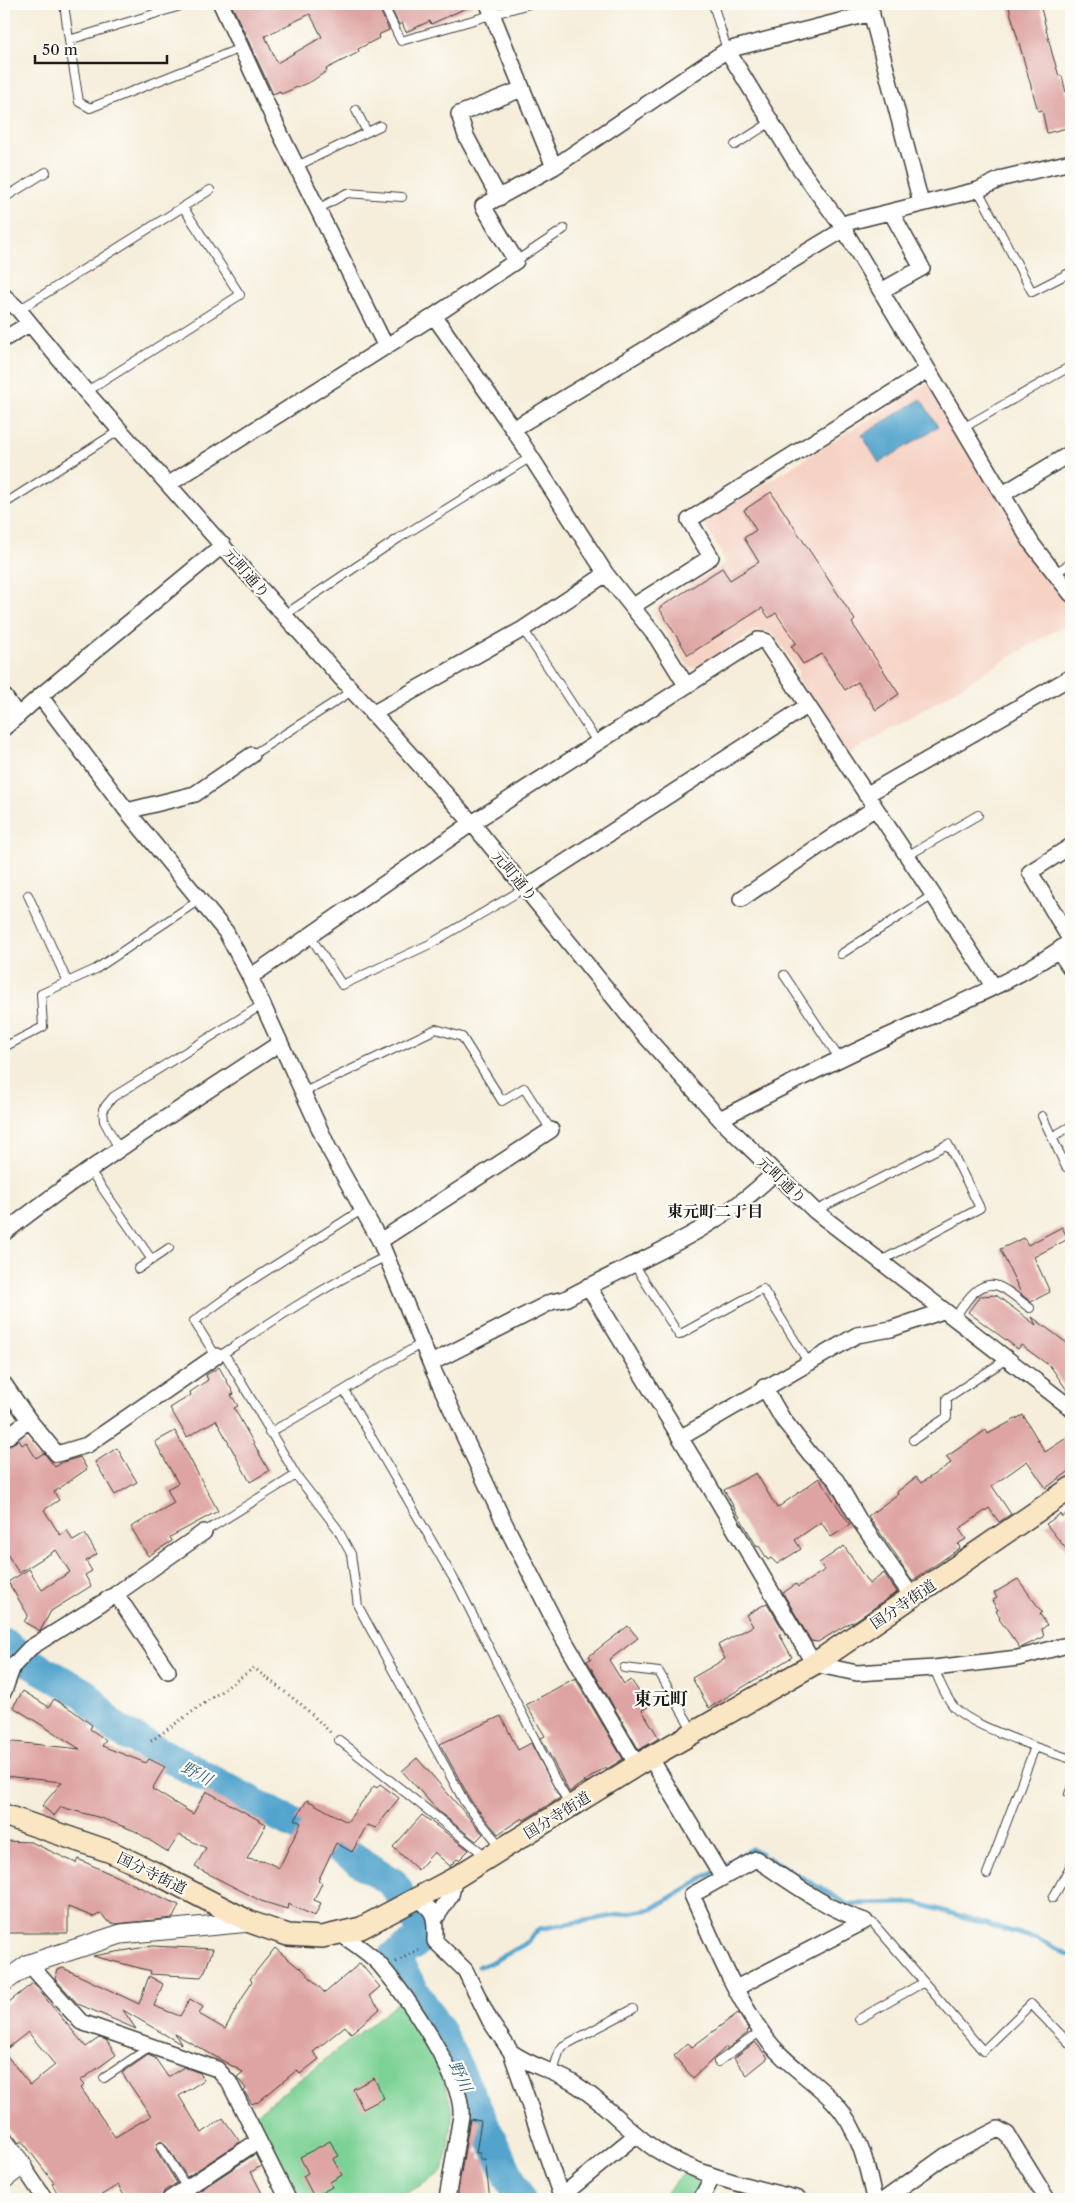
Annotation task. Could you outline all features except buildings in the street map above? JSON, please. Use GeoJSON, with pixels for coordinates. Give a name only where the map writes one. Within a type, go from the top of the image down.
{"type":"FeatureCollection","features":[{"type":"Feature","properties":{"kind":"main road","name":"国分寺街道"},"geometry":{"type":"LineString","coordinates":[[4,1815],[111,1852],[250,1922],[288,1935],[322,1937],[361,1928],[455,1878],[644,1761],[814,1664],[1071,1488]]}},
{"type":"Feature","properties":{"kind":"street"},"geometry":{"type":"LineString","coordinates":[[221,4],[296,166],[386,346]]}},
{"type":"Feature","properties":{"kind":"street"},"geometry":{"type":"LineString","coordinates":[[168,484],[434,316],[516,261],[483,206],[554,167],[727,50],[871,8],[921,203]]}},
{"type":"Feature","properties":{"kind":"street"},"geometry":{"type":"LineString","coordinates":[[490,10],[554,167]]}},
{"type":"Feature","properties":{"kind":"street"},"geometry":{"type":"LineString","coordinates":[[727,50],[798,166],[842,226],[1032,544],[1071,594]]}},
{"type":"Feature","properties":{"kind":"street"},"geometry":{"type":"LineString","coordinates":[[499,198],[466,136],[459,114],[522,89]]}},
{"type":"Feature","properties":{"kind":"street"},"geometry":{"type":"LineString","coordinates":[[514,429],[830,239],[838,233],[842,226],[849,222],[978,190],[1004,178],[1071,162]]}},
{"type":"Feature","properties":{"kind":"street"},"geometry":{"type":"LineString","coordinates":[[881,291],[922,268],[891,212]]}},
{"type":"Feature","properties":{"kind":"street","name":"元町通り"},"geometry":{"type":"LineString","coordinates":[[4,296],[19,310],[86,392],[284,615],[472,823],[640,1030],[720,1120],[815,1211],[1071,1408]]}},
{"type":"Feature","properties":{"kind":"street"},"geometry":{"type":"LineString","coordinates":[[434,316],[514,429],[606,574],[657,638],[686,685]]}},
{"type":"Feature","properties":{"kind":"street"},"geometry":{"type":"LineString","coordinates":[[4,339],[29,324]]}},
{"type":"Feature","properties":{"kind":"street"},"geometry":{"type":"LineString","coordinates":[[633,606],[711,557],[689,520],[928,370]]}},
{"type":"Feature","properties":{"kind":"street"},"geometry":{"type":"LineString","coordinates":[[1002,494],[1071,453]]}},
{"type":"Feature","properties":{"kind":"street"},"geometry":{"type":"LineString","coordinates":[[4,728],[40,696],[223,546]]}},
{"type":"Feature","properties":{"kind":"street"},"geometry":{"type":"LineString","coordinates":[[372,714],[523,629],[606,574]]}},
{"type":"Feature","properties":{"kind":"street"},"geometry":{"type":"LineString","coordinates":[[250,977],[472,823],[758,640],[765,641],[994,987]]}},
{"type":"Feature","properties":{"kind":"street"},"geometry":{"type":"LineString","coordinates":[[866,795],[1071,677]]}},
{"type":"Feature","properties":{"kind":"street"},"geometry":{"type":"LineString","coordinates":[[4,696],[18,716]]}},
{"type":"Feature","properties":{"kind":"street"},"geometry":{"type":"LineString","coordinates":[[40,696],[127,811],[226,932],[250,977],[302,1094],[328,1147],[380,1241],[430,1363],[504,1522],[559,1630],[644,1761],[714,1862],[722,1877]]}},
{"type":"Feature","properties":{"kind":"street"},"geometry":{"type":"LineString","coordinates":[[525,888],[808,706]]}},
{"type":"Feature","properties":{"kind":"street"},"geometry":{"type":"LineString","coordinates":[[127,811],[195,794],[252,755]]}},
{"type":"Feature","properties":{"kind":"street"},"geometry":{"type":"LineString","coordinates":[[741,899],[875,808]]}},
{"type":"Feature","properties":{"kind":"street"},"geometry":{"type":"LineString","coordinates":[[720,1120],[839,1058],[994,987],[1059,951],[1071,941],[1030,872],[1071,846]]}},
{"type":"Feature","properties":{"kind":"street"},"geometry":{"type":"LineString","coordinates":[[1059,951],[1071,969]]}},
{"type":"Feature","properties":{"kind":"street"},"geometry":{"type":"LineString","coordinates":[[4,1232],[119,1148],[280,1043]]}},
{"type":"Feature","properties":{"kind":"street"},"geometry":{"type":"LineString","coordinates":[[380,1241],[551,1130]]}},
{"type":"Feature","properties":{"kind":"street"},"geometry":{"type":"LineString","coordinates":[[430,1363],[551,1302],[566,1299],[588,1286],[688,1237],[734,1210],[774,1173]]}},
{"type":"Feature","properties":{"kind":"street"},"geometry":{"type":"LineString","coordinates":[[588,1286],[814,1664],[856,1673],[934,1668],[1018,1658],[1071,1644]]}},
{"type":"Feature","properties":{"kind":"street"},"geometry":{"type":"LineString","coordinates":[[680,1438],[764,1387],[857,1335],[948,1315]]}},
{"type":"Feature","properties":{"kind":"street"},"geometry":{"type":"LineString","coordinates":[[4,1384],[29,1420],[58,1454],[87,1445],[220,1355]]}},
{"type":"Feature","properties":{"kind":"street"},"geometry":{"type":"LineString","coordinates":[[764,1387],[782,1418],[810,1454],[836,1480],[859,1520],[913,1598]]}},
{"type":"Feature","properties":{"kind":"street"},"geometry":{"type":"LineString","coordinates":[[4,1439],[29,1420]]}},
{"type":"Feature","properties":{"kind":"street"},"geometry":{"type":"LineString","coordinates":[[4,1691],[13,1666],[30,1648],[116,1594],[204,1532]]}},
{"type":"Feature","properties":{"kind":"street"},"geometry":{"type":"LineString","coordinates":[[116,1594],[168,1671]]}},
{"type":"Feature","properties":{"kind":"street"},"geometry":{"type":"LineString","coordinates":[[865,1921],[837,1910],[756,1859],[692,1895],[736,1988],[761,2031],[783,2058],[834,2102],[849,2121],[866,2158],[874,2199]]}},
{"type":"Feature","properties":{"kind":"street"},"geometry":{"type":"LineString","coordinates":[[435,1918],[451,1895],[455,1878]]}},
{"type":"Feature","properties":{"kind":"street"},"geometry":{"type":"LineString","coordinates":[[418,1898],[432,1910],[435,1918],[435,1941],[465,1970],[490,2021],[510,2052],[560,2199],[636,2135]]}},
{"type":"Feature","properties":{"kind":"street"},"geometry":{"type":"LineString","coordinates":[[736,1988],[865,1921]]}},
{"type":"Feature","properties":{"kind":"street"},"geometry":{"type":"LineString","coordinates":[[4,1982],[29,1964],[121,1934],[250,1922]]}},
{"type":"Feature","properties":{"kind":"street"},"geometry":{"type":"LineString","coordinates":[[341,1934],[380,1964],[403,1992],[433,2039],[456,2088],[462,2106],[447,2199]]}},
{"type":"Feature","properties":{"kind":"street"},"geometry":{"type":"LineString","coordinates":[[29,1964],[81,2022],[217,2069],[228,2082],[288,2199]]}},
{"type":"Feature","properties":{"kind":"street"},"geometry":{"type":"LineString","coordinates":[[510,2052],[524,2062],[553,2072],[579,2086],[636,2135],[656,2150],[675,2160],[713,2176],[799,2199]]}},
{"type":"Feature","properties":{"kind":"street"},"geometry":{"type":"LineString","coordinates":[[885,2199],[946,2156],[998,2129],[1007,2134],[1047,2199]]}},
{"type":"Feature","properties":{"kind":"street"},"geometry":{"type":"LineString","coordinates":[[170,2199],[258,2141]]}},
{"type":"Feature","properties":{"kind":"street"},"geometry":{"type":"LineString","coordinates":[[4,2142],[45,2199]]}},
{"type":"Feature","properties":{"kind":"street"},"geometry":{"type":"LineString","coordinates":[[4,2179],[22,2165]]}},
{"type":"Feature","properties":{"kind":"street"},"geometry":{"type":"LineString","coordinates":[[702,2199],[713,2176]]}},
{"type":"Feature","properties":{"kind":"lane"},"geometry":{"type":"LineString","coordinates":[[64,4],[79,102],[90,108],[241,48]]}},
{"type":"Feature","properties":{"kind":"lane"},"geometry":{"type":"LineString","coordinates":[[69,40],[187,4]]}},
{"type":"Feature","properties":{"kind":"lane"},"geometry":{"type":"LineString","coordinates":[[383,4],[400,40],[490,10],[529,4]]}},
{"type":"Feature","properties":{"kind":"lane"},"geometry":{"type":"LineString","coordinates":[[713,4],[727,50]]}},
{"type":"Feature","properties":{"kind":"lane"},"geometry":{"type":"LineString","coordinates":[[356,110],[367,132]]}},
{"type":"Feature","properties":{"kind":"lane"},"geometry":{"type":"LineString","coordinates":[[735,144],[771,122]]}},
{"type":"Feature","properties":{"kind":"lane"},"geometry":{"type":"LineString","coordinates":[[296,166],[380,126]]}},
{"type":"Feature","properties":{"kind":"lane"},"geometry":{"type":"LineString","coordinates":[[4,198],[46,172]]}},
{"type":"Feature","properties":{"kind":"lane"},"geometry":{"type":"LineString","coordinates":[[19,310],[210,190]]}},
{"type":"Feature","properties":{"kind":"lane"},"geometry":{"type":"LineString","coordinates":[[978,190],[1032,292],[1071,272]]}},
{"type":"Feature","properties":{"kind":"lane"},"geometry":{"type":"LineString","coordinates":[[318,209],[347,193],[402,198]]}},
{"type":"Feature","properties":{"kind":"lane"},"geometry":{"type":"LineString","coordinates":[[86,392],[240,295],[183,207]]}},
{"type":"Feature","properties":{"kind":"lane"},"geometry":{"type":"LineString","coordinates":[[516,261],[564,229]]}},
{"type":"Feature","properties":{"kind":"lane"},"geometry":{"type":"LineString","coordinates":[[963,428],[1071,366]]}},
{"type":"Feature","properties":{"kind":"lane"},"geometry":{"type":"LineString","coordinates":[[4,504],[120,430]]}},
{"type":"Feature","properties":{"kind":"lane"},"geometry":{"type":"LineString","coordinates":[[284,615],[399,538],[531,457]]}},
{"type":"Feature","properties":{"kind":"lane"},"geometry":{"type":"LineString","coordinates":[[1055,573],[1071,563]]}},
{"type":"Feature","properties":{"kind":"lane"},"geometry":{"type":"LineString","coordinates":[[523,629],[598,742]]}},
{"type":"Feature","properties":{"kind":"lane"},"geometry":{"type":"LineString","coordinates":[[252,755],[352,691]]}},
{"type":"Feature","properties":{"kind":"lane"},"geometry":{"type":"LineString","coordinates":[[907,856],[978,815]]}},
{"type":"Feature","properties":{"kind":"lane"},"geometry":{"type":"LineString","coordinates":[[310,936],[342,985],[430,944],[525,888]]}},
{"type":"Feature","properties":{"kind":"lane"},"geometry":{"type":"LineString","coordinates":[[28,895],[68,983]]}},
{"type":"Feature","properties":{"kind":"lane"},"geometry":{"type":"LineString","coordinates":[[842,954],[933,895]]}},
{"type":"Feature","properties":{"kind":"lane"},"geometry":{"type":"LineString","coordinates":[[4,1047],[43,1027],[41,994],[96,969],[199,900]]}},
{"type":"Feature","properties":{"kind":"lane"},"geometry":{"type":"LineString","coordinates":[[784,975],[839,1058]]}},
{"type":"Feature","properties":{"kind":"lane"},"geometry":{"type":"LineString","coordinates":[[119,1148],[104,1122],[102,1109],[113,1097],[262,1005]]}},
{"type":"Feature","properties":{"kind":"lane"},"geometry":{"type":"LineString","coordinates":[[302,1094],[436,1029],[462,1038],[502,1101],[524,1088],[551,1130]]}},
{"type":"Feature","properties":{"kind":"lane"},"geometry":{"type":"LineString","coordinates":[[1042,1116],[1066,1167]]}},
{"type":"Feature","properties":{"kind":"lane"},"geometry":{"type":"LineString","coordinates":[[1052,1137],[1071,1126]]}},
{"type":"Feature","properties":{"kind":"lane"},"geometry":{"type":"LineString","coordinates":[[815,1211],[948,1144],[980,1208],[879,1262]]}},
{"type":"Feature","properties":{"kind":"lane"},"geometry":{"type":"LineString","coordinates":[[89,1169],[152,1260]]}},
{"type":"Feature","properties":{"kind":"lane"},"geometry":{"type":"LineString","coordinates":[[363,1209],[241,1287],[194,1321],[220,1355],[296,1475],[337,1528],[351,1554],[358,1606],[465,1803],[496,1854]]}},
{"type":"Feature","properties":{"kind":"lane"},"geometry":{"type":"LineString","coordinates":[[138,1269],[169,1248]]}},
{"type":"Feature","properties":{"kind":"lane"},"geometry":{"type":"LineString","coordinates":[[220,1355],[311,1295],[387,1256]]}},
{"type":"Feature","properties":{"kind":"lane"},"geometry":{"type":"LineString","coordinates":[[634,1264],[679,1335],[763,1288],[808,1362]]}},
{"type":"Feature","properties":{"kind":"lane"},"geometry":{"type":"LineString","coordinates":[[948,1315],[972,1294],[985,1286],[997,1286],[1030,1308]]}},
{"type":"Feature","properties":{"kind":"lane"},"geometry":{"type":"LineString","coordinates":[[269,1433],[422,1343]]}},
{"type":"Feature","properties":{"kind":"lane"},"geometry":{"type":"LineString","coordinates":[[913,1440],[947,1417],[947,1398],[1007,1358]]}},
{"type":"Feature","properties":{"kind":"lane"},"geometry":{"type":"LineString","coordinates":[[344,1390],[459,1588],[556,1781],[571,1807]]}},
{"type":"Feature","properties":{"kind":"lane"},"geometry":{"type":"LineString","coordinates":[[204,1532],[296,1475]]}},
{"type":"Feature","properties":{"kind":"lane"},"geometry":{"type":"LineString","coordinates":[[624,1668],[660,1672],[694,1733]]}},
{"type":"Feature","properties":{"kind":"lane"},"geometry":{"type":"LineString","coordinates":[[934,1668],[942,1688],[954,1707],[968,1718],[1035,1747],[1071,1760]]}},
{"type":"Feature","properties":{"kind":"lane"},"geometry":{"type":"LineString","coordinates":[[339,1740],[496,1854]]}},
{"type":"Feature","properties":{"kind":"lane"},"geometry":{"type":"LineString","coordinates":[[987,1874],[1035,1747]]}},
{"type":"Feature","properties":{"kind":"lane"},"geometry":{"type":"LineString","coordinates":[[1071,1789],[1069,1794],[1071,1795]]}},
{"type":"Feature","properties":{"kind":"lane"},"geometry":{"type":"LineString","coordinates":[[1053,1898],[1071,1865]]}},
{"type":"Feature","properties":{"kind":"lane"},"geometry":{"type":"LineString","coordinates":[[865,1921],[873,1923],[983,2051],[1032,2004],[1071,2045]]}},
{"type":"Feature","properties":{"kind":"lane"},"geometry":{"type":"LineString","coordinates":[[859,2019],[924,1982]]}},
{"type":"Feature","properties":{"kind":"lane"},"geometry":{"type":"LineString","coordinates":[[553,2072],[559,2052],[563,2046],[633,2009]]}},
{"type":"Feature","properties":{"kind":"lane"},"geometry":{"type":"LineString","coordinates":[[718,2062],[761,2031]]}},
{"type":"Feature","properties":{"kind":"lane"},"geometry":{"type":"LineString","coordinates":[[104,2078],[150,2047]]}},
{"type":"Feature","properties":{"kind":"lane"},"geometry":{"type":"LineString","coordinates":[[161,2147],[187,2188]]}},
{"type":"Feature","properties":{"kind":"path"},"geometry":{"type":"LineString","coordinates":[[151,1742],[254,1668],[303,1706],[339,1740]]}},
{"type":"Feature","properties":{"kind":"shaded area"},"geometry":{"type":"Polygon","coordinates":[[[931,384],[1026,546],[1071,604],[1071,621],[847,755],[797,679],[799,672],[774,634],[757,629],[697,668],[689,667],[654,613],[656,606],[726,562],[705,525],[705,521],[924,385],[931,384]]]}},
{"type":"Feature","properties":{"kind":"green space"},"geometry":{"type":"Polygon","coordinates":[[[399,2002],[416,2027],[433,2058],[447,2089],[451,2104],[451,2131],[443,2172],[397,2199],[295,2199],[252,2117],[399,2002]]]}},
{"type":"Feature","properties":{"kind":"green space"},"geometry":{"type":"Polygon","coordinates":[[[684,2172],[703,2178],[693,2199],[661,2199],[684,2172]]]}},
{"type":"Feature","properties":{"kind":"water"},"geometry":{"type":"Polygon","coordinates":[[[921,399],[938,427],[879,463],[862,435],[921,399]]]}},
{"type":"Feature","properties":{"kind":"waterway","name":"野川"},"geometry":{"type":"LineString","coordinates":[[4,1643],[32,1664],[85,1694],[116,1729],[342,1850],[393,1883],[398,1891]]}},
{"type":"Feature","properties":{"kind":"waterway"},"geometry":{"type":"LineString","coordinates":[[479,1966],[484,1966],[524,1945],[539,1929],[652,1909],[752,1849],[761,1854]]}},
{"type":"Feature","properties":{"kind":"waterway"},"geometry":{"type":"LineString","coordinates":[[768,1858],[847,1904],[917,1903],[1037,1939],[1071,1956]]}},
{"type":"Feature","properties":{"kind":"waterway","name":"野川"},"geometry":{"type":"LineString","coordinates":[[413,1915],[422,1929],[416,1943],[393,1957],[441,2034],[520,2199]]}},
{"type":"Feature","properties":{"kind":"waterway","name":"野川"},"geometry":{"type":"LineString","coordinates":[[422,1929],[425,1932]]}},
{"type":"Feature","properties":{"kind":"district","name":"東元町二丁目"},"geometry":{"type":"Point","coordinates":[715,1211]}},
{"type":"Feature","properties":{"kind":"district","name":"東元町"},"geometry":{"type":"Point","coordinates":[661,1699]}}]}
